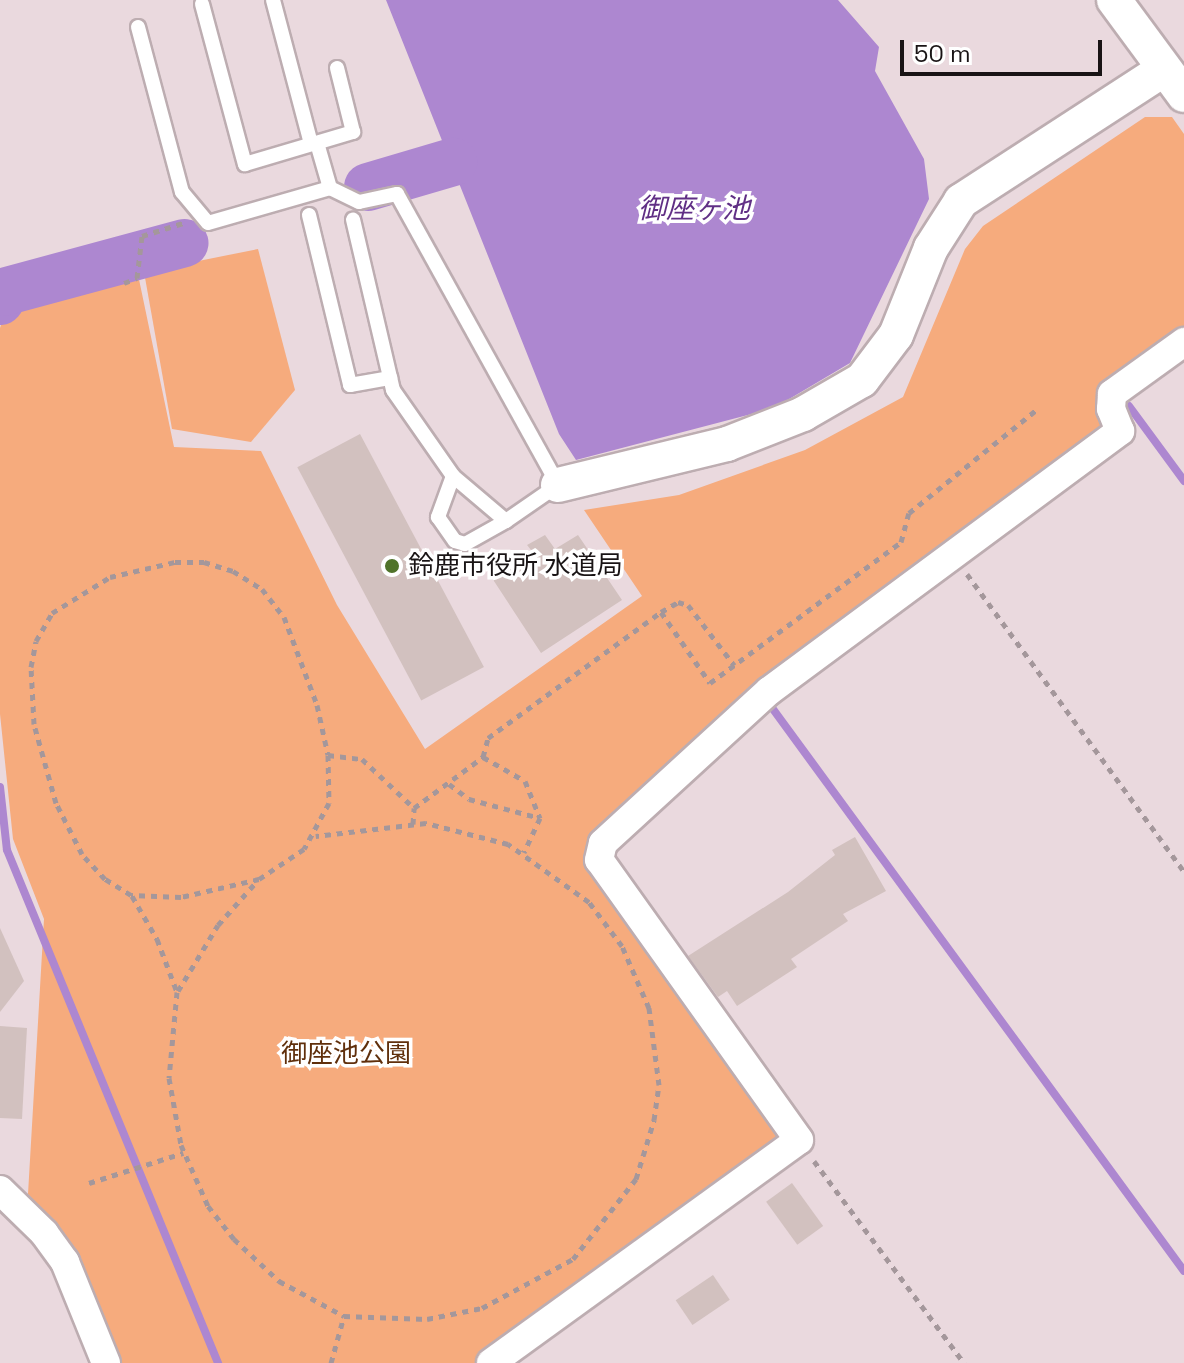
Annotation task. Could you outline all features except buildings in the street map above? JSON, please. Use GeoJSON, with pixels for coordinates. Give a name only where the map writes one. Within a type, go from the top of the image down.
{"type":"FeatureCollection","features":[{"type":"Feature","properties":{"kind":"street"},"geometry":{"type":"LineString","coordinates":[[558,485],[727,444],[803,414],[862,380],[896,335],[931,248],[961,201],[1177,74],[1114,0]]}},
{"type":"Feature","properties":{"kind":"street"},"geometry":{"type":"LineString","coordinates":[[491,1363],[799,1140],[599,860],[603,843],[769,691],[1120,431],[1111,409],[1112,394],[1184,342]]}},
{"type":"Feature","properties":{"kind":"street"},"geometry":{"type":"LineString","coordinates":[[0,1190],[29,1216],[65,1262],[106,1363]]}},
{"type":"Feature","properties":{"kind":"lane"},"geometry":{"type":"LineString","coordinates":[[273,0],[314,144],[330,188]]}},
{"type":"Feature","properties":{"kind":"lane"},"geometry":{"type":"LineString","coordinates":[[202,4],[245,164],[353,132],[337,68]]}},
{"type":"Feature","properties":{"kind":"lane"},"geometry":{"type":"LineString","coordinates":[[138,27],[182,192],[208,223],[330,188],[359,202],[397,194],[558,485],[506,521],[465,544],[455,541],[438,517],[453,476]]}},
{"type":"Feature","properties":{"kind":"lane"},"geometry":{"type":"LineString","coordinates":[[309,215],[350,385],[390,378]]}},
{"type":"Feature","properties":{"kind":"lane"},"geometry":{"type":"LineString","coordinates":[[353,220],[390,378],[453,476],[506,521]]}},
{"type":"Feature","properties":{"kind":"path"},"geometry":{"type":"LineString","coordinates":[[124,283],[137,278],[142,236],[203,217]]}},
{"type":"Feature","properties":{"kind":"path"},"geometry":{"type":"LineString","coordinates":[[661,612],[710,683],[901,542],[909,513],[1036,410]]}},
{"type":"Feature","properties":{"kind":"path"},"geometry":{"type":"LineString","coordinates":[[952,554],[1184,872]]}},
{"type":"Feature","properties":{"kind":"path"},"geometry":{"type":"LineString","coordinates":[[177,992],[218,925],[259,879],[314,836],[329,803],[328,755],[317,705],[284,617],[247,579],[204,562],[175,562],[120,574],[71,597],[52,613],[36,641],[31,667],[34,724],[46,776],[71,839],[105,879],[131,895],[157,939],[177,992],[170,1098],[183,1153],[208,1206],[234,1239],[279,1281],[344,1316],[448,1317],[523,1290],[593,1240],[636,1179],[654,1120],[659,1085],[649,1008],[633,966],[611,930],[568,883],[524,852],[484,835],[413,824],[314,836]]}},
{"type":"Feature","properties":{"kind":"path"},"geometry":{"type":"LineString","coordinates":[[414,808],[483,757],[488,738],[674,603],[688,605],[734,665]]}},
{"type":"Feature","properties":{"kind":"path"},"geometry":{"type":"LineString","coordinates":[[328,755],[362,759],[414,808]]}},
{"type":"Feature","properties":{"kind":"path"},"geometry":{"type":"LineString","coordinates":[[483,757],[525,781],[540,818],[524,852]]}},
{"type":"Feature","properties":{"kind":"path"},"geometry":{"type":"LineString","coordinates":[[449,784],[469,799],[540,818]]}},
{"type":"Feature","properties":{"kind":"path"},"geometry":{"type":"LineString","coordinates":[[413,824],[414,808]]}},
{"type":"Feature","properties":{"kind":"path"},"geometry":{"type":"LineString","coordinates":[[131,895],[181,897],[259,879]]}},
{"type":"Feature","properties":{"kind":"path"},"geometry":{"type":"LineString","coordinates":[[799,1140],[964,1363]]}},
{"type":"Feature","properties":{"kind":"path"},"geometry":{"type":"LineString","coordinates":[[89,1183],[183,1153]]}},
{"type":"Feature","properties":{"kind":"path"},"geometry":{"type":"LineString","coordinates":[[331,1363],[344,1316]]}},
{"type":"Feature","properties":{"kind":"green space","name":"御座池公園"},"geometry":{"type":"Polygon","coordinates":[[[1145,117],[1172,117],[1184,134],[1184,331],[1101,431],[593,835],[782,1126],[777,1147],[481,1363],[119,1363],[76,1253],[28,1194],[44,919],[13,839],[0,714],[0,328],[10,297],[136,265],[174,447],[261,451],[337,605],[425,749],[642,596],[584,510],[679,495],[805,450],[903,397],[965,249],[983,226],[1145,117]]]}},
{"type":"Feature","properties":{"kind":"green space"},"geometry":{"type":"Polygon","coordinates":[[[258,249],[295,390],[251,442],[172,429],[144,272],[258,249]]]}},
{"type":"Feature","properties":{"kind":"water","name":"御座ヶ池"},"geometry":{"type":"Polygon","coordinates":[[[386,0],[838,0],[879,47],[875,71],[924,159],[929,199],[850,363],[774,408],[576,460],[559,434],[386,0]]]}},
{"type":"Feature","properties":{"kind":"waterway"},"geometry":{"type":"LineString","coordinates":[[368,187],[453,162]]}},
{"type":"Feature","properties":{"kind":"waterway"},"geometry":{"type":"LineString","coordinates":[[0,301],[3,292],[185,243]]}},
{"type":"Feature","properties":{"kind":"waterway"},"geometry":{"type":"LineString","coordinates":[[1129,406],[1184,481]]}},
{"type":"Feature","properties":{"kind":"waterway"},"geometry":{"type":"LineString","coordinates":[[770,705],[1184,1271]]}},
{"type":"Feature","properties":{"kind":"waterway"},"geometry":{"type":"LineString","coordinates":[[0,787],[7,850],[218,1363]]}},
{"type":"Feature","properties":{"kind":"place","name":"鈴鹿市役所 水道局"},"geometry":{"type":"Point","coordinates":[392,566]}}]}
